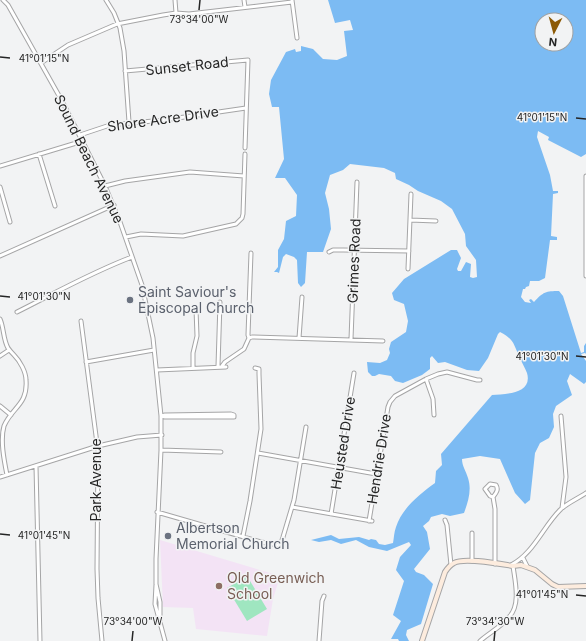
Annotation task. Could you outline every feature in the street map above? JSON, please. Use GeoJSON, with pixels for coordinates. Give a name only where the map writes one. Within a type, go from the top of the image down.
{"type":"FeatureCollection","features":[{"type":"Feature","properties":{"kind":"street","name":"Sound Beach Avenue"},"geometry":{"type":"LineString","coordinates":[[3,0],[8,5],[41,63],[80,135],[105,186],[126,237],[142,285],[157,370],[162,435],[157,512],[155,601],[158,606]]}},
{"type":"Feature","properties":{"kind":"street","name":"Sound Beach Avenue"},"geometry":{"type":"LineString","coordinates":[[7,0],[8,5]]}},
{"type":"Feature","properties":{"kind":"street"},"geometry":{"type":"LineString","coordinates":[[106,0],[114,13],[117,24],[120,28],[126,71],[129,122]]}},
{"type":"Feature","properties":{"kind":"street"},"geometry":{"type":"LineString","coordinates":[[175,0],[176,13]]}},
{"type":"Feature","properties":{"kind":"street"},"geometry":{"type":"LineString","coordinates":[[244,0],[245,7]]}},
{"type":"Feature","properties":{"kind":"street"},"geometry":{"type":"LineString","coordinates":[[41,63],[68,45],[117,24],[176,13],[189,14],[292,1],[296,38]]}},
{"type":"Feature","properties":{"kind":"street","name":"Sunset Road"},"geometry":{"type":"LineString","coordinates":[[126,71],[248,60],[246,108]]}},
{"type":"Feature","properties":{"kind":"street"},"geometry":{"type":"LineString","coordinates":[[245,148],[246,108]]}},
{"type":"Feature","properties":{"kind":"street","name":"Shore Acre Drive"},"geometry":{"type":"LineString","coordinates":[[80,135],[110,125],[129,122],[164,120],[246,108]]}},
{"type":"Feature","properties":{"kind":"street"},"geometry":{"type":"LineString","coordinates":[[0,166],[83,141]]}},
{"type":"Feature","properties":{"kind":"street"},"geometry":{"type":"LineString","coordinates":[[39,154],[55,206]]}},
{"type":"Feature","properties":{"kind":"street"},"geometry":{"type":"LineString","coordinates":[[126,237],[140,234],[183,236],[236,224],[242,218],[243,214],[245,154]]}},
{"type":"Feature","properties":{"kind":"street"},"geometry":{"type":"LineString","coordinates":[[105,186],[131,180],[190,172],[244,176]]}},
{"type":"Feature","properties":{"kind":"street"},"geometry":{"type":"LineString","coordinates":[[586,176],[586,276]]}},
{"type":"Feature","properties":{"kind":"street","name":"Grimes Road"},"geometry":{"type":"LineString","coordinates":[[351,339],[357,182]]}},
{"type":"Feature","properties":{"kind":"street"},"geometry":{"type":"LineString","coordinates":[[0,187],[10,222]]}},
{"type":"Feature","properties":{"kind":"street"},"geometry":{"type":"LineString","coordinates":[[408,269],[411,194]]}},
{"type":"Feature","properties":{"kind":"street"},"geometry":{"type":"LineString","coordinates":[[0,256],[114,205]]}},
{"type":"Feature","properties":{"kind":"street"},"geometry":{"type":"LineString","coordinates":[[410,220],[436,221]]}},
{"type":"Feature","properties":{"kind":"street"},"geometry":{"type":"LineString","coordinates":[[329,252],[333,250],[409,251]]}},
{"type":"Feature","properties":{"kind":"street"},"geometry":{"type":"LineString","coordinates":[[220,366],[244,349],[249,338],[251,253]]}},
{"type":"Feature","properties":{"kind":"street"},"geometry":{"type":"LineString","coordinates":[[17,312],[112,264],[132,257]]}},
{"type":"Feature","properties":{"kind":"street"},"geometry":{"type":"LineString","coordinates":[[299,338],[302,297]]}},
{"type":"Feature","properties":{"kind":"street"},"geometry":{"type":"LineString","coordinates":[[220,302],[220,366]]}},
{"type":"Feature","properties":{"kind":"street"},"geometry":{"type":"LineString","coordinates":[[193,368],[193,353],[197,336],[196,309]]}},
{"type":"Feature","properties":{"kind":"street"},"geometry":{"type":"LineString","coordinates":[[0,319],[6,343],[9,350],[16,356],[21,364],[26,380],[25,395],[21,405],[11,414],[4,425],[2,439],[7,475]]}},
{"type":"Feature","properties":{"kind":"street","name":"Park Avenue"},"geometry":{"type":"LineString","coordinates":[[81,321],[98,446],[97,577],[102,641]]}},
{"type":"Feature","properties":{"kind":"street"},"geometry":{"type":"LineString","coordinates":[[249,338],[351,339],[383,341]]}},
{"type":"Feature","properties":{"kind":"street"},"geometry":{"type":"LineString","coordinates":[[0,356],[9,350]]}},
{"type":"Feature","properties":{"kind":"street"},"geometry":{"type":"LineString","coordinates":[[86,362],[154,350]]}},
{"type":"Feature","properties":{"kind":"street"},"geometry":{"type":"LineString","coordinates":[[157,370],[220,366],[226,367]]}},
{"type":"Feature","properties":{"kind":"street"},"geometry":{"type":"LineString","coordinates":[[243,536],[258,453],[262,421],[257,369]]}},
{"type":"Feature","properties":{"kind":"street","name":"Hendrie Drive"},"geometry":{"type":"LineString","coordinates":[[331,514],[370,521],[376,474],[390,402],[395,396],[426,379],[447,372],[480,380]]}},
{"type":"Feature","properties":{"kind":"street","name":"Heusted Drive"},"geometry":{"type":"LineString","coordinates":[[331,514],[354,373]]}},
{"type":"Feature","properties":{"kind":"street"},"geometry":{"type":"LineString","coordinates":[[426,379],[433,399],[434,415]]}},
{"type":"Feature","properties":{"kind":"street"},"geometry":{"type":"LineString","coordinates":[[0,406],[11,414]]}},
{"type":"Feature","properties":{"kind":"street"},"geometry":{"type":"LineString","coordinates":[[231,414],[234,416],[223,418],[161,416],[231,414]]}},
{"type":"Feature","properties":{"kind":"street"},"geometry":{"type":"LineString","coordinates":[[561,416],[566,477],[562,508]]}},
{"type":"Feature","properties":{"kind":"street"},"geometry":{"type":"LineString","coordinates":[[157,512],[272,545],[278,545],[284,537],[292,507],[306,427]]}},
{"type":"Feature","properties":{"kind":"street"},"geometry":{"type":"LineString","coordinates":[[0,477],[98,446],[137,437],[162,435]]}},
{"type":"Feature","properties":{"kind":"street"},"geometry":{"type":"LineString","coordinates":[[161,450],[222,452]]}},
{"type":"Feature","properties":{"kind":"street"},"geometry":{"type":"LineString","coordinates":[[258,453],[376,474]]}},
{"type":"Feature","properties":{"kind":"street"},"geometry":{"type":"LineString","coordinates":[[36,466],[40,641]]}},
{"type":"Feature","properties":{"kind":"street"},"geometry":{"type":"LineString","coordinates":[[493,497],[497,491],[497,487],[496,485],[490,484],[485,489],[490,496],[493,497],[496,509],[495,564]]}},
{"type":"Feature","properties":{"kind":"street"},"geometry":{"type":"LineString","coordinates":[[512,566],[523,558],[562,508],[586,493]]}},
{"type":"Feature","properties":{"kind":"street"},"geometry":{"type":"LineString","coordinates":[[292,507],[331,514]]}},
{"type":"Feature","properties":{"kind":"street"},"geometry":{"type":"LineString","coordinates":[[445,520],[447,525],[451,565]]}},
{"type":"Feature","properties":{"kind":"street"},"geometry":{"type":"LineString","coordinates":[[472,533],[472,561]]}},
{"type":"Feature","properties":{"kind":"street"},"geometry":{"type":"LineString","coordinates":[[523,558],[527,566]]}},
{"type":"Feature","properties":{"kind":"street"},"geometry":{"type":"LineString","coordinates":[[422,641],[445,572],[451,565],[458,561],[527,566],[535,570],[555,586],[586,586]]}},
{"type":"Feature","properties":{"kind":"street"},"geometry":{"type":"LineString","coordinates":[[480,641],[506,621],[512,614],[516,598],[512,566]]}},
{"type":"Feature","properties":{"kind":"street","name":"Sound Beach Avenue"},"geometry":{"type":"LineString","coordinates":[[156,584],[159,600],[158,606],[160,620],[165,641]]}},
{"type":"Feature","properties":{"kind":"street"},"geometry":{"type":"LineString","coordinates":[[319,641],[322,600],[324,596]]}},
{"type":"Feature","properties":{"kind":"street"},"geometry":{"type":"LineString","coordinates":[[155,601],[157,599],[159,600]]}},
{"type":"Feature","properties":{"kind":"shaded area","name":"Old Greenwich School"},"geometry":{"type":"Polygon","coordinates":[[[160,540],[280,576],[273,599],[267,636],[196,629],[193,608],[163,607],[160,540]]]}},
{"type":"Feature","properties":{"kind":"green space"},"geometry":{"type":"Polygon","coordinates":[[[247,576],[267,609],[247,621],[227,588],[247,576]]]}},
{"type":"Feature","properties":{"kind":"water"},"geometry":{"type":"Polygon","coordinates":[[[328,0],[586,0],[586,154],[581,157],[548,140],[549,137],[538,131],[537,137],[550,175],[553,191],[558,191],[558,193],[553,194],[551,236],[557,237],[557,240],[550,240],[545,278],[539,281],[530,281],[529,286],[523,289],[521,297],[525,302],[531,303],[529,300],[531,299],[534,302],[542,294],[548,292],[559,291],[563,296],[581,353],[584,352],[584,346],[586,343],[586,354],[581,354],[586,361],[586,382],[584,384],[570,374],[567,381],[572,395],[556,406],[553,414],[554,427],[549,438],[540,443],[535,453],[530,500],[525,504],[515,493],[500,459],[480,456],[462,459],[470,487],[464,513],[450,516],[442,514],[431,517],[423,526],[427,532],[430,549],[414,569],[416,572],[424,575],[433,584],[421,624],[407,630],[406,635],[409,641],[391,639],[401,621],[393,615],[404,581],[396,570],[400,557],[411,545],[409,542],[387,551],[369,547],[356,540],[341,544],[331,540],[319,542],[311,540],[331,535],[339,539],[359,537],[369,540],[371,539],[376,540],[379,544],[385,545],[393,543],[395,529],[407,508],[435,483],[436,471],[442,465],[441,454],[492,395],[517,392],[526,385],[528,380],[527,373],[513,343],[508,337],[500,332],[488,358],[479,371],[467,370],[445,362],[438,363],[432,356],[430,358],[430,369],[422,375],[403,383],[395,381],[391,376],[379,374],[372,376],[368,372],[367,362],[380,363],[387,360],[390,353],[389,349],[391,342],[406,332],[408,321],[404,304],[394,300],[392,293],[404,279],[451,250],[457,250],[461,258],[457,269],[458,271],[461,271],[466,262],[471,264],[470,277],[477,277],[476,260],[466,246],[465,234],[452,209],[441,201],[396,179],[395,173],[384,168],[350,164],[343,170],[330,175],[325,193],[329,209],[331,229],[323,252],[307,252],[305,283],[301,287],[298,283],[297,260],[294,257],[286,254],[283,257],[279,273],[274,272],[278,267],[278,250],[284,239],[286,221],[296,216],[297,195],[285,178],[275,178],[284,159],[279,107],[272,107],[269,94],[271,80],[286,52],[295,49],[296,52],[301,51],[301,46],[313,49],[323,59],[337,60],[347,56],[344,31],[353,30],[350,20],[335,23],[328,0]]]}},
{"type":"Feature","properties":{"kind":"place","name":"Saint Saviour's Episcopal Church"},"geometry":{"type":"Point","coordinates":[130,300]}},
{"type":"Feature","properties":{"kind":"place","name":"Albertson Memorial Church"},"geometry":{"type":"Point","coordinates":[168,536]}},
{"type":"Feature","properties":{"kind":"place","name":"Old Greenwich School"},"geometry":{"type":"Point","coordinates":[219,586]}}]}
